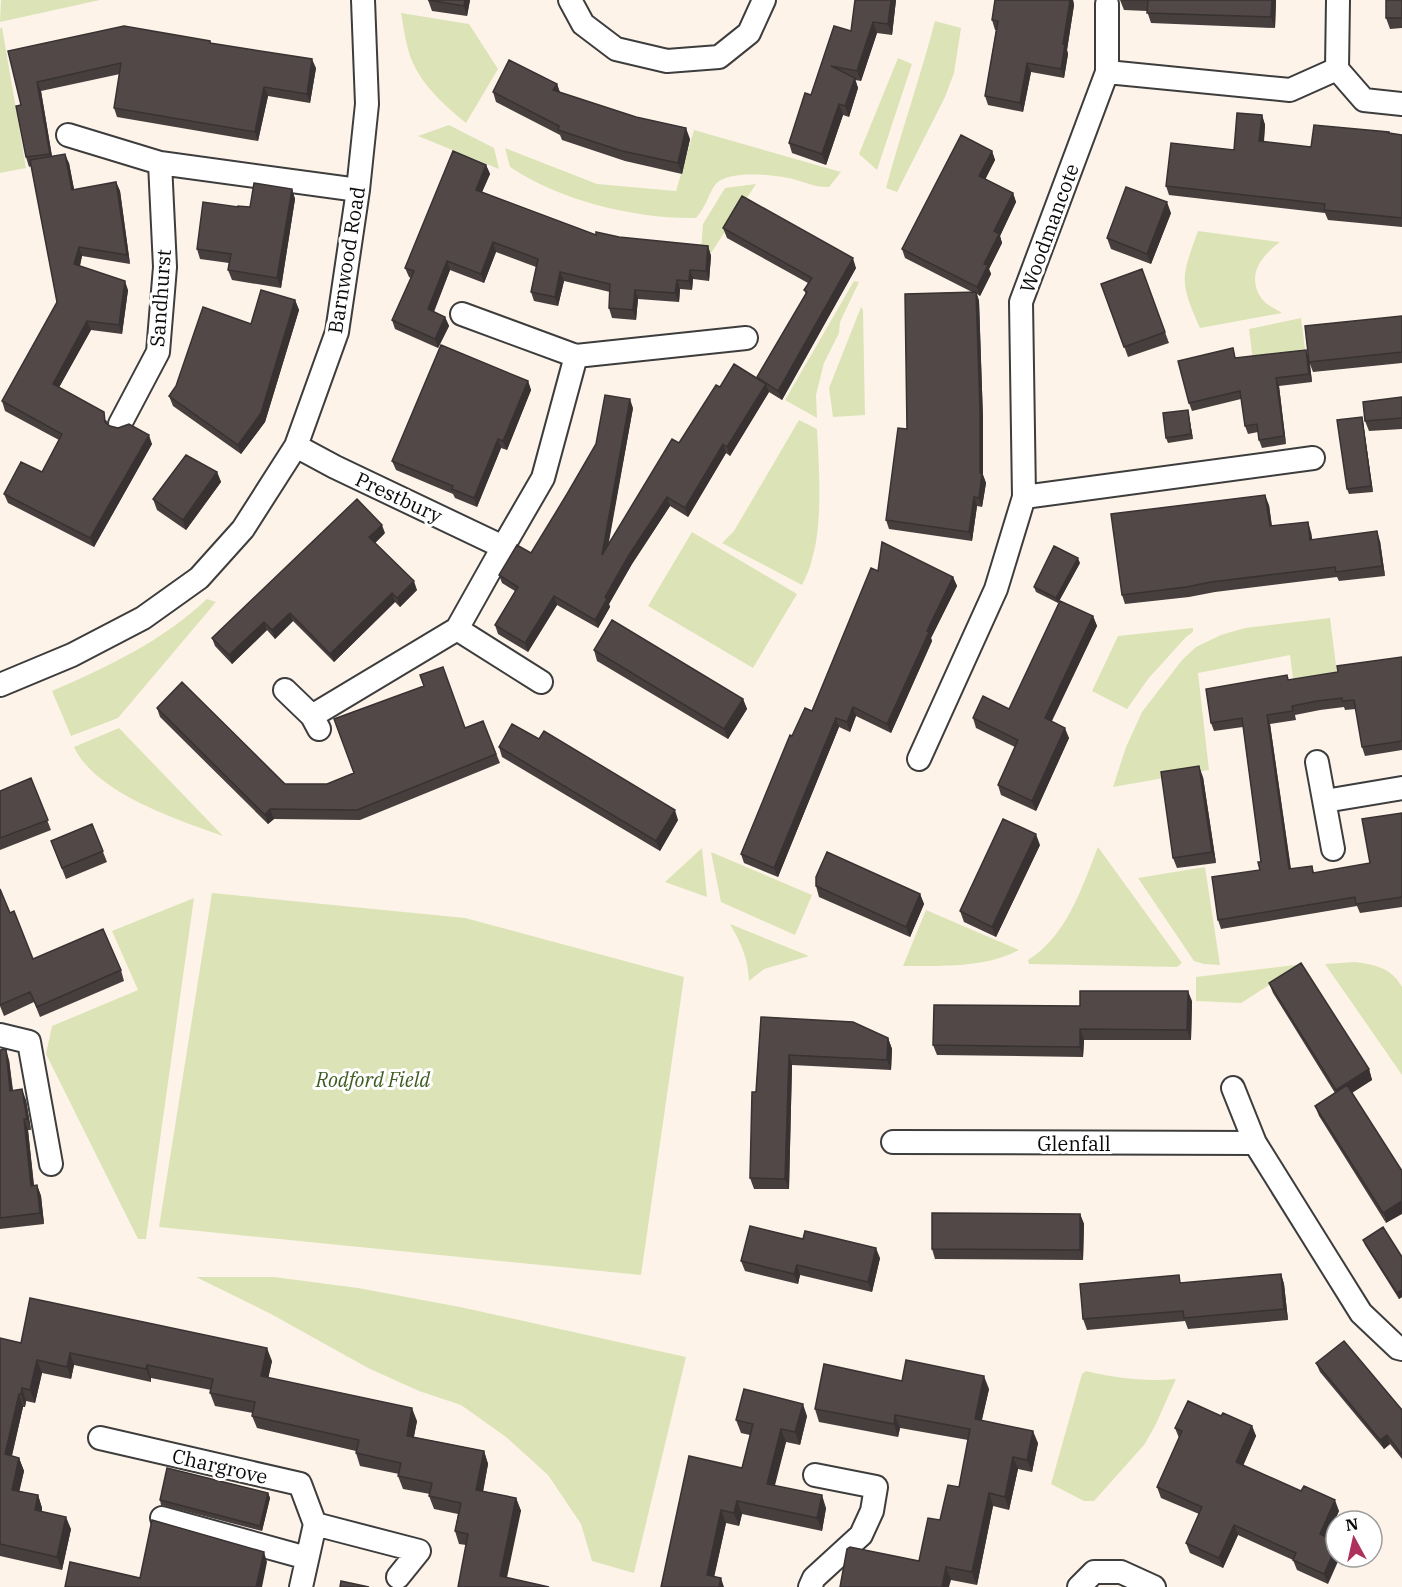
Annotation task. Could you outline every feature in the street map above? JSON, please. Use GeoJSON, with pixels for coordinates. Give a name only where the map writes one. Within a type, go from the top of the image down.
{"type":"FeatureCollection","features":[{"type":"Feature","properties":{"kind":"street","name":"Barnwood Road"},"geometry":{"type":"LineString","coordinates":[[0,685],[72,655],[143,618],[199,578],[243,529],[296,446],[337,332],[358,190],[367,104],[363,0]]}},
{"type":"Feature","properties":{"kind":"street"},"geometry":{"type":"LineString","coordinates":[[570,0],[583,24],[616,49],[667,61],[719,57],[749,33],[764,0]]}},
{"type":"Feature","properties":{"kind":"street"},"geometry":{"type":"LineString","coordinates":[[1338,0],[1337,69],[1364,100],[1402,104]]}},
{"type":"Feature","properties":{"kind":"street","name":"Woodmancote"},"geometry":{"type":"LineString","coordinates":[[920,759],[996,589],[1024,497],[1021,302],[1107,72],[1107,4]]}},
{"type":"Feature","properties":{"kind":"street"},"geometry":{"type":"LineString","coordinates":[[1107,72],[1290,90],[1337,69]]}},
{"type":"Feature","properties":{"kind":"street"},"geometry":{"type":"LineString","coordinates":[[68,135],[160,163],[358,190]]}},
{"type":"Feature","properties":{"kind":"street","name":"Sandhurst"},"geometry":{"type":"LineString","coordinates":[[120,424],[158,352],[165,267],[160,163]]}},
{"type":"Feature","properties":{"kind":"street"},"geometry":{"type":"LineString","coordinates":[[462,314],[576,356],[746,338]]}},
{"type":"Feature","properties":{"kind":"street"},"geometry":{"type":"LineString","coordinates":[[285,690],[315,723],[457,629],[543,478],[576,356]]}},
{"type":"Feature","properties":{"kind":"street","name":"Prestbury"},"geometry":{"type":"LineString","coordinates":[[296,446],[503,547]]}},
{"type":"Feature","properties":{"kind":"street"},"geometry":{"type":"LineString","coordinates":[[1024,497],[1313,458]]}},
{"type":"Feature","properties":{"kind":"street"},"geometry":{"type":"LineString","coordinates":[[457,629],[541,682]]}},
{"type":"Feature","properties":{"kind":"street"},"geometry":{"type":"LineString","coordinates":[[1317,762],[1333,849]]}},
{"type":"Feature","properties":{"kind":"street"},"geometry":{"type":"LineString","coordinates":[[1325,801],[1402,788]]}},
{"type":"Feature","properties":{"kind":"street"},"geometry":{"type":"LineString","coordinates":[[0,1035],[29,1042],[51,1164]]}},
{"type":"Feature","properties":{"kind":"street"},"geometry":{"type":"LineString","coordinates":[[1233,1088],[1255,1143],[1361,1313],[1398,1348],[1402,1349]]}},
{"type":"Feature","properties":{"kind":"street","name":"Glenfall"},"geometry":{"type":"LineString","coordinates":[[893,1142],[1255,1143]]}},
{"type":"Feature","properties":{"kind":"street","name":"Chargrove"},"geometry":{"type":"LineString","coordinates":[[100,1438],[300,1484],[315,1524]]}},
{"type":"Feature","properties":{"kind":"street"},"geometry":{"type":"LineString","coordinates":[[810,1587],[814,1578],[861,1535],[872,1511],[876,1487],[815,1475]]}},
{"type":"Feature","properties":{"kind":"street"},"geometry":{"type":"LineString","coordinates":[[162,1518],[308,1558]]}},
{"type":"Feature","properties":{"kind":"street"},"geometry":{"type":"LineString","coordinates":[[301,1587],[315,1524],[419,1551],[398,1577]]}},
{"type":"Feature","properties":{"kind":"street"},"geometry":{"type":"LineString","coordinates":[[1079,1587],[1094,1572],[1121,1572],[1154,1587]]}},
{"type":"Feature","properties":{"kind":"green space"},"geometry":{"type":"Polygon","coordinates":[[[1,0],[100,0],[0,22],[1,0]]]}},
{"type":"Feature","properties":{"kind":"green space"},"geometry":{"type":"Polygon","coordinates":[[[401,13],[469,24],[498,69],[466,123],[436,96],[417,72],[409,51],[401,13]]]}},
{"type":"Feature","properties":{"kind":"green space"},"geometry":{"type":"Polygon","coordinates":[[[935,21],[961,28],[954,73],[945,97],[897,192],[886,188],[935,21]]]}},
{"type":"Feature","properties":{"kind":"green space"},"geometry":{"type":"Polygon","coordinates":[[[2,27],[26,168],[0,173],[0,29],[2,27]]]}},
{"type":"Feature","properties":{"kind":"green space"},"geometry":{"type":"Polygon","coordinates":[[[898,58],[912,64],[877,170],[859,154],[898,58]]]}},
{"type":"Feature","properties":{"kind":"green space"},"geometry":{"type":"Polygon","coordinates":[[[449,125],[494,148],[499,169],[418,136],[449,125]]]}},
{"type":"Feature","properties":{"kind":"green space"},"geometry":{"type":"Polygon","coordinates":[[[694,130],[841,172],[829,187],[815,186],[775,176],[752,174],[730,177],[715,185],[696,218],[673,217],[599,206],[552,189],[510,167],[505,148],[597,184],[676,191],[694,130]]]}},
{"type":"Feature","properties":{"kind":"green space"},"geometry":{"type":"Polygon","coordinates":[[[756,184],[711,253],[701,252],[703,224],[725,188],[756,184]]]}},
{"type":"Feature","properties":{"kind":"green space"},"geometry":{"type":"Polygon","coordinates":[[[1198,231],[1280,242],[1261,261],[1255,275],[1255,282],[1257,291],[1264,301],[1282,313],[1200,328],[1188,300],[1185,280],[1188,259],[1198,231]]]}},
{"type":"Feature","properties":{"kind":"green space"},"geometry":{"type":"Polygon","coordinates":[[[854,281],[859,282],[840,322],[839,333],[824,363],[816,395],[817,418],[785,400],[854,281]]]}},
{"type":"Feature","properties":{"kind":"green space"},"geometry":{"type":"Polygon","coordinates":[[[861,307],[863,310],[865,415],[833,417],[829,388],[861,307]]]}},
{"type":"Feature","properties":{"kind":"green space"},"geometry":{"type":"Polygon","coordinates":[[[1301,318],[1306,356],[1253,361],[1249,329],[1301,318]]]}},
{"type":"Feature","properties":{"kind":"green space"},"geometry":{"type":"Polygon","coordinates":[[[799,420],[817,429],[819,477],[818,530],[810,566],[802,585],[722,543],[734,531],[799,420]]]}},
{"type":"Feature","properties":{"kind":"green space"},"geometry":{"type":"Polygon","coordinates":[[[692,532],[797,594],[753,668],[648,606],[692,532]]]}},
{"type":"Feature","properties":{"kind":"green space"},"geometry":{"type":"Polygon","coordinates":[[[207,599],[216,602],[118,718],[71,736],[52,691],[134,652],[171,628],[207,599]]]}},
{"type":"Feature","properties":{"kind":"green space"},"geometry":{"type":"Polygon","coordinates":[[[1330,618],[1337,673],[1293,679],[1290,655],[1198,673],[1209,770],[1113,787],[1126,747],[1142,712],[1182,660],[1196,647],[1221,635],[1245,628],[1330,618]]]}},
{"type":"Feature","properties":{"kind":"green space"},"geometry":{"type":"Polygon","coordinates":[[[1193,628],[1193,632],[1148,679],[1127,709],[1092,691],[1118,636],[1193,628]]]}},
{"type":"Feature","properties":{"kind":"green space"},"geometry":{"type":"Polygon","coordinates":[[[119,728],[223,836],[162,813],[119,791],[100,778],[85,763],[74,747],[119,728]]]}},
{"type":"Feature","properties":{"kind":"green space"},"geometry":{"type":"Polygon","coordinates":[[[1098,847],[1182,963],[1177,967],[1029,964],[1028,960],[1053,938],[1072,910],[1098,847]]]}},
{"type":"Feature","properties":{"kind":"green space"},"geometry":{"type":"Polygon","coordinates":[[[702,848],[707,897],[665,882],[702,848]]]}},
{"type":"Feature","properties":{"kind":"green space"},"geometry":{"type":"Polygon","coordinates":[[[711,852],[812,895],[795,935],[721,902],[711,852]]]}},
{"type":"Feature","properties":{"kind":"green space"},"geometry":{"type":"Polygon","coordinates":[[[1205,867],[1220,965],[1194,961],[1138,878],[1205,867]]]}},
{"type":"Feature","properties":{"kind":"green space","name":"Rodford Field"},"geometry":{"type":"Polygon","coordinates":[[[212,893],[465,918],[684,977],[641,1275],[159,1227],[212,893]]]}},
{"type":"Feature","properties":{"kind":"green space"},"geometry":{"type":"Polygon","coordinates":[[[194,898],[146,1239],[138,1239],[46,1054],[52,1026],[138,990],[112,931],[194,898]]]}},
{"type":"Feature","properties":{"kind":"green space"},"geometry":{"type":"Polygon","coordinates":[[[926,910],[1019,950],[1006,956],[977,963],[903,966],[926,910]]]}},
{"type":"Feature","properties":{"kind":"green space"},"geometry":{"type":"Polygon","coordinates":[[[730,924],[809,956],[764,969],[749,981],[743,951],[730,924]]]}},
{"type":"Feature","properties":{"kind":"green space"},"geometry":{"type":"Polygon","coordinates":[[[1355,962],[1388,971],[1402,987],[1402,1075],[1325,964],[1355,962]]]}},
{"type":"Feature","properties":{"kind":"green space"},"geometry":{"type":"Polygon","coordinates":[[[1302,964],[1241,1003],[1196,1001],[1196,977],[1302,964]]]}},
{"type":"Feature","properties":{"kind":"green space"},"geometry":{"type":"Polygon","coordinates":[[[196,1277],[274,1277],[358,1288],[460,1307],[686,1357],[634,1573],[592,1561],[581,1524],[548,1475],[506,1437],[461,1405],[419,1391],[368,1368],[271,1314],[196,1277]]]}},
{"type":"Feature","properties":{"kind":"green space"},"geometry":{"type":"Polygon","coordinates":[[[1086,1371],[1131,1379],[1176,1379],[1144,1445],[1094,1501],[1084,1501],[1051,1484],[1082,1374],[1086,1371]]]}},
{"type":"Feature","properties":{"kind":"building"},"geometry":{"type":"Polygon","coordinates":[[[428,0],[465,0],[464,6],[428,0]]]}},
{"type":"Feature","properties":{"kind":"building"},"geometry":{"type":"Polygon","coordinates":[[[855,0],[891,0],[888,24],[873,22],[857,71],[831,66],[855,78],[845,106],[839,104],[822,154],[789,143],[805,93],[811,95],[834,26],[851,31],[855,0]]]}},
{"type":"Feature","properties":{"kind":"building"},"geometry":{"type":"Polygon","coordinates":[[[995,0],[1070,0],[1061,69],[1027,63],[1020,103],[985,96],[998,21],[992,20],[995,0]]]}},
{"type":"Feature","properties":{"kind":"building"},"geometry":{"type":"Polygon","coordinates":[[[1148,0],[1272,0],[1271,17],[1147,13],[1148,0]]]}},
{"type":"Feature","properties":{"kind":"building"},"geometry":{"type":"Polygon","coordinates":[[[1386,0],[1402,0],[1402,18],[1386,18],[1386,0]]]}},
{"type":"Feature","properties":{"kind":"building"},"geometry":{"type":"Polygon","coordinates":[[[124,26],[210,41],[210,43],[312,59],[307,94],[264,87],[255,132],[114,108],[121,63],[37,82],[50,154],[26,157],[16,106],[21,105],[8,51],[124,26]]]}},
{"type":"Feature","properties":{"kind":"building"},"geometry":{"type":"Polygon","coordinates":[[[509,60],[557,84],[553,90],[636,117],[686,128],[678,163],[622,151],[558,130],[559,126],[493,92],[509,60]]]}},
{"type":"Feature","properties":{"kind":"building"},"geometry":{"type":"Polygon","coordinates":[[[1237,113],[1262,115],[1259,141],[1311,147],[1314,125],[1402,135],[1402,218],[1324,210],[1325,204],[1166,186],[1171,143],[1234,150],[1237,113]]]}},
{"type":"Feature","properties":{"kind":"building"},"geometry":{"type":"Polygon","coordinates":[[[961,135],[992,151],[979,176],[1013,193],[994,231],[999,234],[984,264],[988,265],[977,287],[902,249],[961,135]]]}},
{"type":"Feature","properties":{"kind":"building"},"geometry":{"type":"Polygon","coordinates":[[[453,151],[486,165],[476,190],[596,235],[596,232],[619,237],[708,246],[706,271],[690,270],[689,281],[677,280],[675,293],[635,290],[633,310],[609,308],[610,284],[560,272],[555,297],[531,292],[538,259],[493,242],[481,274],[447,261],[428,309],[445,317],[435,339],[392,320],[414,271],[405,268],[453,151]]]}},
{"type":"Feature","properties":{"kind":"building"},"geometry":{"type":"Polygon","coordinates":[[[65,154],[72,190],[116,182],[127,255],[79,247],[74,264],[125,281],[119,325],[87,321],[53,384],[104,412],[105,422],[110,426],[118,428],[129,424],[149,435],[90,538],[4,494],[21,462],[42,472],[62,434],[2,401],[57,302],[30,160],[65,154]]]}},
{"type":"Feature","properties":{"kind":"building"},"geometry":{"type":"Polygon","coordinates":[[[254,183],[292,189],[277,278],[228,270],[231,254],[197,249],[203,202],[250,207],[254,183]]]}},
{"type":"Feature","properties":{"kind":"building"},"geometry":{"type":"Polygon","coordinates":[[[1126,187],[1167,202],[1147,254],[1107,238],[1126,187]]]}},
{"type":"Feature","properties":{"kind":"building"},"geometry":{"type":"Polygon","coordinates":[[[742,196],[853,258],[778,391],[757,377],[807,292],[804,290],[812,278],[723,228],[742,196]]]}},
{"type":"Feature","properties":{"kind":"building"},"geometry":{"type":"Polygon","coordinates":[[[1142,269],[1165,332],[1124,347],[1101,284],[1142,269]]]}},
{"type":"Feature","properties":{"kind":"building"},"geometry":{"type":"Polygon","coordinates":[[[261,290],[295,300],[261,413],[238,445],[169,396],[176,386],[203,307],[251,324],[261,290]]]}},
{"type":"Feature","properties":{"kind":"building"},"geometry":{"type":"Polygon","coordinates":[[[976,292],[980,473],[982,473],[979,498],[974,497],[969,532],[886,520],[898,428],[907,429],[905,294],[976,292]]]}},
{"type":"Feature","properties":{"kind":"building"},"geometry":{"type":"Polygon","coordinates":[[[1402,316],[1402,352],[1309,362],[1305,326],[1402,316]]]}},
{"type":"Feature","properties":{"kind":"building"},"geometry":{"type":"Polygon","coordinates":[[[441,345],[528,381],[503,441],[498,439],[474,498],[452,489],[453,486],[392,461],[441,345]]]}},
{"type":"Feature","properties":{"kind":"building"},"geometry":{"type":"Polygon","coordinates":[[[1233,348],[1235,358],[1306,350],[1309,374],[1276,378],[1284,436],[1259,440],[1257,424],[1245,426],[1240,391],[1189,403],[1178,361],[1233,348]]]}},
{"type":"Feature","properties":{"kind":"building"},"geometry":{"type":"Polygon","coordinates":[[[734,364],[766,384],[727,447],[723,444],[685,508],[667,497],[629,555],[595,620],[554,596],[525,643],[495,625],[518,587],[499,575],[517,545],[531,553],[567,494],[596,444],[605,395],[630,399],[602,555],[672,439],[679,443],[716,385],[720,387],[734,364]]]}},
{"type":"Feature","properties":{"kind":"building"},"geometry":{"type":"Polygon","coordinates":[[[1402,397],[1402,418],[1365,421],[1363,402],[1402,397]]]}},
{"type":"Feature","properties":{"kind":"building"},"geometry":{"type":"Polygon","coordinates":[[[1188,410],[1191,434],[1166,438],[1163,413],[1188,410]]]}},
{"type":"Feature","properties":{"kind":"building"},"geometry":{"type":"Polygon","coordinates":[[[1362,417],[1371,486],[1347,489],[1337,420],[1362,417]]]}},
{"type":"Feature","properties":{"kind":"building"},"geometry":{"type":"Polygon","coordinates":[[[186,455],[217,472],[183,520],[153,499],[186,455]]]}},
{"type":"Feature","properties":{"kind":"building"},"geometry":{"type":"Polygon","coordinates":[[[1265,495],[1270,526],[1308,522],[1310,540],[1377,531],[1382,566],[1336,572],[1335,567],[1122,595],[1111,514],[1265,495]]]}},
{"type":"Feature","properties":{"kind":"building"},"geometry":{"type":"Polygon","coordinates":[[[357,499],[382,525],[369,537],[414,581],[397,598],[392,593],[330,654],[290,613],[272,630],[264,622],[229,655],[212,638],[357,499]]]}},
{"type":"Feature","properties":{"kind":"building"},"geometry":{"type":"Polygon","coordinates":[[[882,542],[953,577],[887,724],[853,707],[847,722],[836,718],[774,868],[741,854],[790,735],[792,736],[805,708],[812,711],[871,568],[878,571],[882,542]]]}},
{"type":"Feature","properties":{"kind":"building"},"geometry":{"type":"Polygon","coordinates":[[[1054,546],[1078,558],[1056,598],[1034,587],[1054,546]]]}},
{"type":"Feature","properties":{"kind":"building"},"geometry":{"type":"Polygon","coordinates":[[[1060,601],[1093,616],[1045,718],[1065,728],[1032,801],[998,785],[1018,740],[973,718],[983,696],[1009,709],[1060,601]]]}},
{"type":"Feature","properties":{"kind":"building"},"geometry":{"type":"Polygon","coordinates":[[[612,620],[743,699],[724,729],[594,650],[612,620]]]}},
{"type":"Feature","properties":{"kind":"building"},"geometry":{"type":"Polygon","coordinates":[[[1402,657],[1402,741],[1362,747],[1354,700],[1342,701],[1342,698],[1317,701],[1292,706],[1293,711],[1267,715],[1289,869],[1312,866],[1313,873],[1370,863],[1362,819],[1402,813],[1402,897],[1356,904],[1355,897],[1218,920],[1212,877],[1260,870],[1258,862],[1261,862],[1242,718],[1211,723],[1206,689],[1287,675],[1288,680],[1338,672],[1337,666],[1402,657]]]}},
{"type":"Feature","properties":{"kind":"building"},"geometry":{"type":"Polygon","coordinates":[[[443,667],[465,728],[483,721],[496,754],[357,810],[270,809],[265,815],[157,708],[182,682],[285,784],[327,784],[354,773],[334,719],[424,686],[420,675],[443,667]]]}},
{"type":"Feature","properties":{"kind":"building"},"geometry":{"type":"Polygon","coordinates":[[[512,724],[539,739],[544,731],[675,810],[656,841],[499,747],[512,724]]]}},
{"type":"Feature","properties":{"kind":"building"},"geometry":{"type":"Polygon","coordinates":[[[1199,766],[1212,852],[1173,858],[1161,772],[1199,766]]]}},
{"type":"Feature","properties":{"kind":"building"},"geometry":{"type":"Polygon","coordinates":[[[31,778],[48,820],[0,838],[0,791],[31,778]]]}},
{"type":"Feature","properties":{"kind":"building"},"geometry":{"type":"Polygon","coordinates":[[[1003,819],[1036,834],[992,927],[960,911],[1003,819]]]}},
{"type":"Feature","properties":{"kind":"building"},"geometry":{"type":"Polygon","coordinates":[[[92,824],[103,851],[62,868],[51,841],[92,824]]]}},
{"type":"Feature","properties":{"kind":"building"},"geometry":{"type":"Polygon","coordinates":[[[827,852],[920,894],[906,927],[816,886],[816,877],[827,852]]]}},
{"type":"Feature","properties":{"kind":"building"},"geometry":{"type":"Polygon","coordinates":[[[0,889],[10,913],[14,911],[33,959],[103,929],[121,970],[37,1007],[30,992],[0,1005],[0,889]]]}},
{"type":"Feature","properties":{"kind":"building"},"geometry":{"type":"Polygon","coordinates":[[[1301,963],[1369,1069],[1336,1090],[1269,983],[1301,963]]]}},
{"type":"Feature","properties":{"kind":"building"},"geometry":{"type":"Polygon","coordinates":[[[1080,991],[1188,991],[1187,1030],[1080,1029],[1080,1047],[933,1045],[934,1005],[1080,1006],[1080,991]]]}},
{"type":"Feature","properties":{"kind":"building"},"geometry":{"type":"Polygon","coordinates":[[[761,1017],[853,1022],[888,1038],[887,1060],[789,1055],[785,1179],[750,1178],[752,1092],[756,1092],[761,1017]]]}},
{"type":"Feature","properties":{"kind":"building"},"geometry":{"type":"Polygon","coordinates":[[[6,1049],[10,1091],[22,1089],[27,1119],[24,1119],[31,1186],[37,1185],[40,1213],[0,1218],[0,1050],[6,1049]]]}},
{"type":"Feature","properties":{"kind":"building"},"geometry":{"type":"Polygon","coordinates":[[[1347,1085],[1402,1171],[1402,1201],[1383,1213],[1315,1106],[1347,1085]]]}},
{"type":"Feature","properties":{"kind":"building"},"geometry":{"type":"Polygon","coordinates":[[[932,1213],[1080,1214],[1080,1250],[932,1249],[932,1213]]]}},
{"type":"Feature","properties":{"kind":"building"},"geometry":{"type":"Polygon","coordinates":[[[750,1226],[803,1239],[805,1231],[876,1248],[868,1282],[797,1265],[794,1274],[741,1261],[750,1226]]]}},
{"type":"Feature","properties":{"kind":"building"},"geometry":{"type":"Polygon","coordinates":[[[1383,1227],[1402,1257],[1402,1290],[1397,1293],[1363,1240],[1383,1227]]]}},
{"type":"Feature","properties":{"kind":"building"},"geometry":{"type":"Polygon","coordinates":[[[1281,1274],[1284,1309],[1184,1318],[1183,1311],[1083,1319],[1080,1284],[1179,1275],[1180,1283],[1281,1274]]]}},
{"type":"Feature","properties":{"kind":"building"},"geometry":{"type":"Polygon","coordinates":[[[30,1298],[267,1348],[261,1376],[412,1408],[407,1436],[484,1451],[476,1490],[516,1498],[500,1576],[549,1587],[458,1587],[468,1534],[455,1531],[461,1503],[429,1496],[432,1483],[398,1476],[401,1463],[356,1453],[359,1440],[252,1416],[255,1402],[210,1393],[213,1379],[147,1365],[146,1369],[70,1353],[67,1367],[37,1360],[30,1390],[22,1388],[19,1394],[5,1454],[19,1458],[12,1490],[38,1495],[35,1510],[66,1517],[57,1557],[0,1544],[0,1338],[21,1343],[30,1298]]]}},
{"type":"Feature","properties":{"kind":"building"},"geometry":{"type":"Polygon","coordinates":[[[1344,1341],[1402,1410],[1402,1455],[1387,1435],[1380,1440],[1316,1363],[1344,1341]]]}},
{"type":"Feature","properties":{"kind":"building"},"geometry":{"type":"Polygon","coordinates":[[[906,1360],[984,1376],[975,1419],[1033,1431],[1027,1460],[1013,1457],[1005,1497],[989,1493],[972,1572],[946,1567],[942,1587],[840,1587],[847,1549],[850,1547],[919,1561],[928,1518],[940,1520],[948,1485],[959,1487],[970,1429],[895,1415],[894,1424],[815,1409],[824,1364],[902,1381],[906,1360]]]}},
{"type":"Feature","properties":{"kind":"building"},"geometry":{"type":"Polygon","coordinates":[[[744,1389],[803,1404],[795,1432],[781,1429],[767,1484],[822,1495],[817,1518],[737,1501],[734,1513],[721,1510],[707,1575],[721,1578],[719,1587],[661,1587],[689,1456],[742,1468],[753,1424],[736,1420],[744,1389]]]}},
{"type":"Feature","properties":{"kind":"building"},"geometry":{"type":"Polygon","coordinates":[[[1188,1401],[1221,1416],[1223,1413],[1252,1426],[1236,1462],[1301,1491],[1304,1486],[1335,1500],[1331,1509],[1324,1509],[1324,1525],[1320,1534],[1324,1536],[1324,1569],[1326,1569],[1324,1574],[1293,1560],[1296,1553],[1234,1525],[1219,1558],[1186,1543],[1202,1507],[1157,1487],[1182,1431],[1175,1428],[1188,1401]]]}},
{"type":"Feature","properties":{"kind":"building"},"geometry":{"type":"Polygon","coordinates":[[[167,1468],[268,1493],[260,1526],[160,1500],[167,1468]]]}},
{"type":"Feature","properties":{"kind":"building"},"geometry":{"type":"Polygon","coordinates":[[[152,1520],[264,1552],[256,1587],[65,1587],[70,1562],[140,1578],[152,1520]]]}},
{"type":"Feature","properties":{"kind":"building"},"geometry":{"type":"Polygon","coordinates":[[[341,1581],[369,1587],[340,1587],[341,1581]]]}}]}
